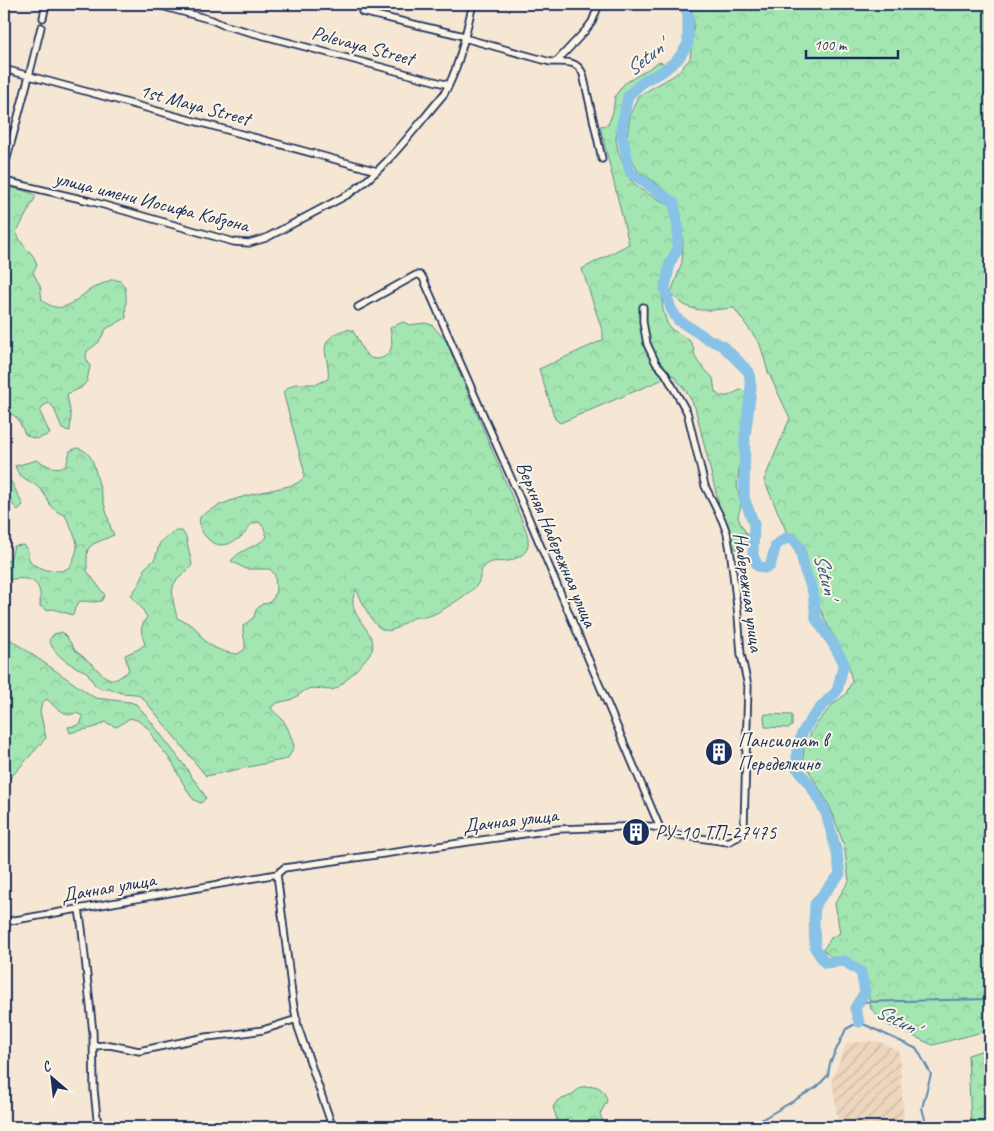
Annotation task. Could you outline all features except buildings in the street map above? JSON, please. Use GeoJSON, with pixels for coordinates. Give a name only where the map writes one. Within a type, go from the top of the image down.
{"type":"FeatureCollection","features":[{"type":"Feature","properties":{"kind":"street"},"geometry":{"type":"LineString","coordinates":[[43,18],[46,4]]}},
{"type":"Feature","properties":{"kind":"street","name":"Polevaya Street"},"geometry":{"type":"LineString","coordinates":[[154,4],[224,25],[449,85]]}},
{"type":"Feature","properties":{"kind":"street","name":"улица имени Иосифа Кобзона"},"geometry":{"type":"LineString","coordinates":[[4,181],[90,202],[234,242],[249,243],[266,238],[360,187],[393,156],[449,85],[473,4]]}},
{"type":"Feature","properties":{"kind":"street"},"geometry":{"type":"LineString","coordinates":[[557,61],[592,22],[599,4]]}},
{"type":"Feature","properties":{"kind":"street"},"geometry":{"type":"LineString","coordinates":[[362,12],[464,37],[540,60],[577,65],[581,69],[602,159]]}},
{"type":"Feature","properties":{"kind":"street"},"geometry":{"type":"LineString","coordinates":[[4,169],[41,27]]}},
{"type":"Feature","properties":{"kind":"street","name":"1st Maya Street"},"geometry":{"type":"LineString","coordinates":[[4,69],[378,172]]}},
{"type":"Feature","properties":{"kind":"street","name":"Верхняя Набережная улица"},"geometry":{"type":"LineString","coordinates":[[358,307],[416,275],[420,275],[423,278],[530,521],[660,828]]}},
{"type":"Feature","properties":{"kind":"street","name":"Набережная улица"},"geometry":{"type":"LineString","coordinates":[[642,308],[642,322],[647,344],[656,363],[665,373],[687,412],[705,486],[722,520],[731,556],[741,654],[748,686],[744,826],[738,837]]}},
{"type":"Feature","properties":{"kind":"street","name":"Дачная улица"},"geometry":{"type":"LineString","coordinates":[[4,922],[277,874],[284,868],[559,829],[648,826],[660,828],[664,833],[728,842],[738,837]]}},
{"type":"Feature","properties":{"kind":"street"},"geometry":{"type":"LineString","coordinates":[[277,874],[297,1018],[330,1120],[329,1124],[322,1127]]}},
{"type":"Feature","properties":{"kind":"street"},"geometry":{"type":"LineString","coordinates":[[79,909],[93,1033],[94,1090],[98,1127]]}},
{"type":"Feature","properties":{"kind":"street"},"geometry":{"type":"LineString","coordinates":[[93,1046],[110,1045],[139,1051],[206,1037],[263,1030],[297,1018]]}},
{"type":"Feature","properties":{"kind":"shaded area"},"geometry":{"type":"Polygon","coordinates":[[[878,1041],[899,1051],[904,1122],[889,1127],[824,1127],[838,1123],[832,1079],[847,1043],[878,1041]]]}},
{"type":"Feature","properties":{"kind":"green space"},"geometry":{"type":"Polygon","coordinates":[[[688,4],[990,4],[990,1030],[933,1045],[888,1025],[871,1009],[865,974],[846,958],[831,957],[823,950],[831,938],[840,933],[835,903],[849,881],[844,845],[830,807],[803,761],[804,746],[815,726],[833,704],[845,695],[852,682],[848,663],[824,618],[764,480],[790,418],[768,372],[760,344],[734,308],[700,310],[685,305],[671,293],[682,262],[681,215],[669,194],[638,171],[629,155],[627,137],[630,115],[638,96],[675,75],[690,59],[694,23],[688,4]]]}},
{"type":"Feature","properties":{"kind":"green space"},"geometry":{"type":"Polygon","coordinates":[[[659,62],[666,64],[636,85],[627,94],[617,125],[616,140],[619,154],[630,179],[640,189],[670,206],[673,212],[676,241],[661,282],[663,310],[667,323],[671,329],[689,340],[698,362],[713,378],[715,392],[720,396],[728,396],[740,390],[747,391],[749,398],[737,487],[741,502],[738,516],[747,534],[748,541],[743,547],[736,549],[730,546],[728,542],[695,407],[686,391],[673,375],[560,423],[555,419],[539,369],[603,340],[603,333],[582,269],[629,244],[600,126],[608,125],[613,112],[615,96],[624,84],[659,62]]]}},
{"type":"Feature","properties":{"kind":"green space"},"geometry":{"type":"Polygon","coordinates":[[[4,186],[36,196],[16,232],[36,261],[37,265],[33,272],[40,286],[42,300],[55,307],[66,306],[91,289],[113,279],[118,280],[124,285],[126,294],[126,318],[106,329],[98,343],[87,351],[86,358],[90,366],[87,381],[81,388],[67,394],[71,417],[70,431],[62,429],[54,408],[49,403],[43,406],[40,412],[50,434],[37,439],[25,434],[18,419],[12,414],[4,418],[4,186]]]}},
{"type":"Feature","properties":{"kind":"green space"},"geometry":{"type":"Polygon","coordinates":[[[403,322],[410,325],[425,323],[432,325],[447,342],[525,529],[528,539],[527,548],[524,553],[515,559],[505,562],[492,562],[486,565],[482,570],[477,585],[469,593],[447,607],[429,616],[411,619],[388,631],[379,628],[375,624],[356,590],[353,599],[354,607],[373,643],[372,650],[355,671],[335,689],[308,689],[294,698],[277,703],[271,707],[286,725],[294,746],[287,759],[206,776],[143,698],[136,694],[121,693],[109,688],[101,689],[95,685],[87,672],[70,664],[60,656],[49,640],[54,634],[62,632],[75,650],[104,676],[110,679],[117,679],[129,671],[125,655],[145,644],[142,630],[147,617],[131,595],[141,580],[144,569],[155,559],[163,539],[175,531],[182,531],[186,537],[192,565],[174,584],[173,598],[177,618],[193,626],[205,641],[216,648],[238,654],[245,649],[243,626],[254,617],[256,610],[262,604],[269,603],[274,597],[276,590],[275,575],[270,569],[246,569],[231,561],[267,537],[264,528],[259,522],[255,523],[250,526],[245,534],[228,544],[216,544],[211,542],[203,533],[200,517],[232,500],[299,482],[304,477],[304,470],[283,392],[295,384],[317,384],[328,379],[325,348],[330,338],[337,333],[344,330],[352,330],[366,354],[376,359],[387,355],[391,348],[390,328],[403,322]]]}},
{"type":"Feature","properties":{"kind":"green space"},"geometry":{"type":"Polygon","coordinates":[[[77,448],[87,453],[93,462],[114,535],[93,544],[88,549],[87,571],[105,595],[101,601],[80,601],[73,615],[53,609],[47,610],[40,606],[40,591],[33,582],[24,579],[4,580],[4,562],[10,560],[14,546],[23,545],[28,550],[28,557],[32,564],[46,570],[62,571],[70,567],[77,546],[76,539],[65,515],[55,510],[41,490],[20,475],[15,466],[37,460],[48,466],[66,466],[70,451],[77,448]]]}},
{"type":"Feature","properties":{"kind":"green space"},"geometry":{"type":"Polygon","coordinates":[[[4,476],[12,483],[23,505],[18,510],[13,505],[7,492],[4,491],[4,476]]]}},
{"type":"Feature","properties":{"kind":"green space"},"geometry":{"type":"Polygon","coordinates":[[[4,635],[95,698],[136,704],[187,769],[206,798],[201,803],[194,800],[173,763],[155,741],[148,728],[137,720],[130,718],[117,727],[104,722],[93,728],[70,733],[68,727],[81,723],[83,716],[76,713],[69,715],[56,708],[47,699],[42,703],[40,711],[46,738],[4,785],[4,704],[10,699],[9,693],[4,690],[4,635]]]}},
{"type":"Feature","properties":{"kind":"green space"},"geometry":{"type":"Polygon","coordinates":[[[765,714],[792,715],[792,726],[789,728],[765,727],[765,714]]]}},
{"type":"Feature","properties":{"kind":"green space"},"geometry":{"type":"Polygon","coordinates":[[[990,1048],[990,1127],[971,1127],[968,1055],[990,1048]]]}},
{"type":"Feature","properties":{"kind":"green space"},"geometry":{"type":"Polygon","coordinates":[[[595,1086],[600,1088],[607,1101],[600,1114],[605,1127],[554,1127],[557,1120],[553,1107],[557,1101],[570,1096],[581,1087],[595,1086]]]}},
{"type":"Feature","properties":{"kind":"waterway","name":"Setun'"},"geometry":{"type":"LineString","coordinates":[[683,4],[688,13],[688,44],[678,59],[662,72],[645,80],[628,96],[621,130],[630,172],[674,203],[678,228],[677,250],[670,263],[665,289],[671,309],[678,320],[723,346],[749,372],[751,389],[745,437],[744,498],[754,524],[753,556],[758,566],[764,568],[770,566],[776,545],[786,538],[793,539],[800,548],[804,568],[813,592],[816,619],[844,663],[837,691],[812,718],[802,733],[797,752],[797,768],[812,788],[826,813],[837,853],[840,874],[815,904],[815,948],[825,963],[844,961],[861,972],[865,992],[855,1008],[859,1022]]}},
{"type":"Feature","properties":{"kind":"waterway"},"geometry":{"type":"LineString","coordinates":[[859,1002],[990,999]]}},
{"type":"Feature","properties":{"kind":"waterway"},"geometry":{"type":"LineString","coordinates":[[749,1127],[817,1087],[828,1075],[830,1063],[846,1029],[859,1022],[917,1049],[931,1074],[922,1108],[927,1127]]}},
{"type":"Feature","properties":{"kind":"place","name":"Пансионат в Переделкино"},"geometry":{"type":"Point","coordinates":[719,752]}},
{"type":"Feature","properties":{"kind":"place","name":"РУ-10 ТП-27475"},"geometry":{"type":"Point","coordinates":[636,832]}}]}
